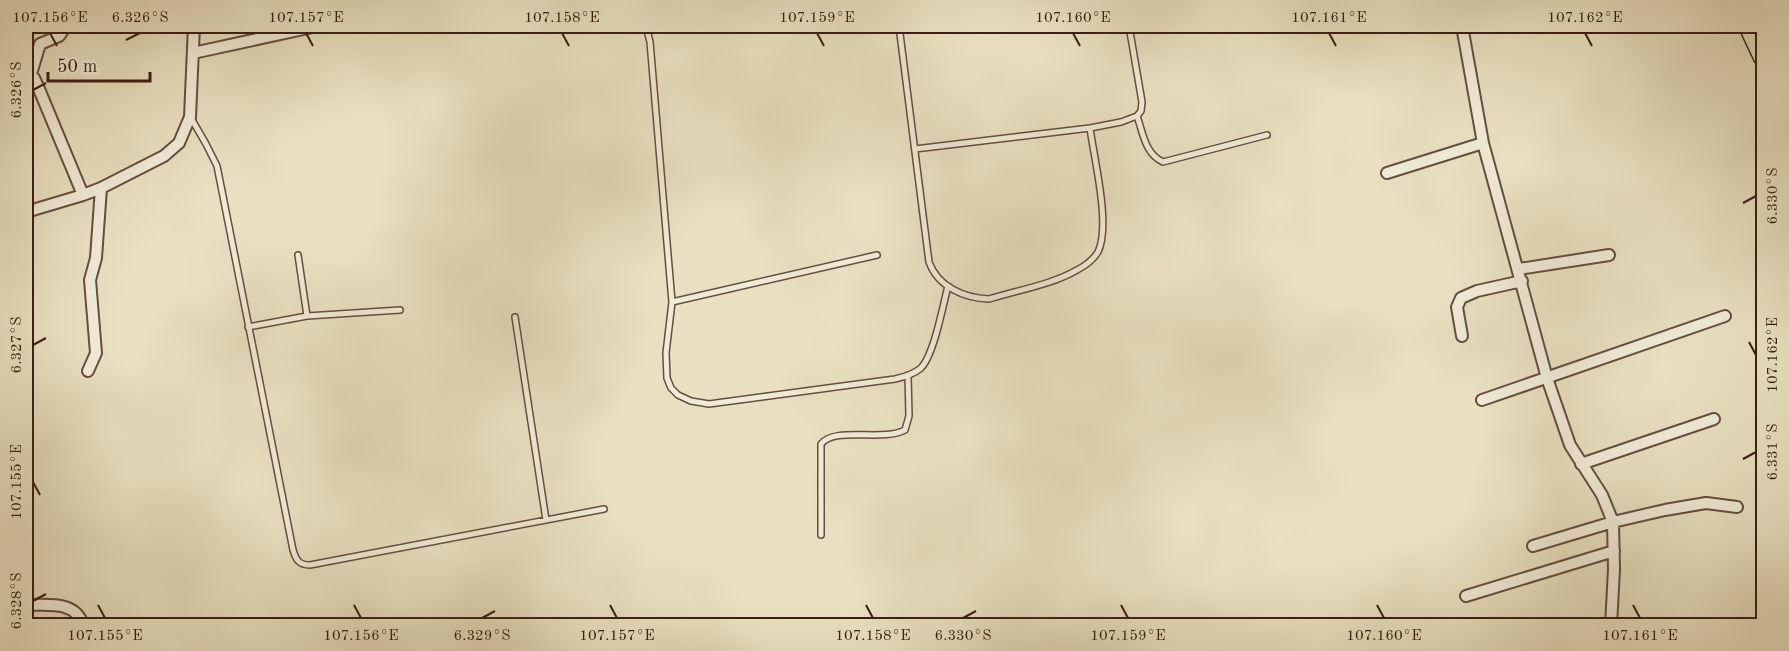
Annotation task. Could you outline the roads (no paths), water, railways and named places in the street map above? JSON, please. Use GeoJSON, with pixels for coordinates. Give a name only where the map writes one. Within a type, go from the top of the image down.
{"type":"FeatureCollection","features":[{"type":"Feature","properties":{"kind":"highway"},"geometry":{"type":"LineString","coordinates":[[1750,26],[1764,56]]}},
{"type":"Feature","properties":{"kind":"street"},"geometry":{"type":"LineString","coordinates":[[62,26],[59,36],[40,44],[28,76],[33,78],[39,89],[83,195]]}},
{"type":"Feature","properties":{"kind":"street"},"geometry":{"type":"LineString","coordinates":[[26,212],[101,188],[171,151],[179,143],[190,117],[194,26]]}},
{"type":"Feature","properties":{"kind":"street"},"geometry":{"type":"LineString","coordinates":[[193,53],[317,26]]}},
{"type":"Feature","properties":{"kind":"street"},"geometry":{"type":"LineString","coordinates":[[1462,26],[1483,143],[1563,432],[1602,495],[1612,522],[1614,551],[1611,626]]}},
{"type":"Feature","properties":{"kind":"street"},"geometry":{"type":"LineString","coordinates":[[1387,173],[1483,143]]}},
{"type":"Feature","properties":{"kind":"street"},"geometry":{"type":"LineString","coordinates":[[88,371],[96,353],[90,280],[96,258],[101,188]]}},
{"type":"Feature","properties":{"kind":"street"},"geometry":{"type":"LineString","coordinates":[[1519,269],[1609,255]]}},
{"type":"Feature","properties":{"kind":"street"},"geometry":{"type":"LineString","coordinates":[[1462,336],[1457,307],[1461,297],[1522,281]]}},
{"type":"Feature","properties":{"kind":"street"},"geometry":{"type":"LineString","coordinates":[[1482,400],[1725,316]]}},
{"type":"Feature","properties":{"kind":"street"},"geometry":{"type":"LineString","coordinates":[[1581,464],[1714,419]]}},
{"type":"Feature","properties":{"kind":"street"},"geometry":{"type":"LineString","coordinates":[[1533,546],[1612,522],[1665,510],[1706,503],[1737,507]]}},
{"type":"Feature","properties":{"kind":"street"},"geometry":{"type":"LineString","coordinates":[[1466,596],[1614,551]]}},
{"type":"Feature","properties":{"kind":"street"},"geometry":{"type":"LineString","coordinates":[[26,605],[58,606],[75,610],[80,615],[83,626]]}},
{"type":"Feature","properties":{"kind":"lane"},"geometry":{"type":"LineString","coordinates":[[646,26],[650,42],[672,302],[666,353],[667,378],[675,392],[691,401],[709,404],[895,379],[908,375],[922,366],[927,358],[948,286]]}},
{"type":"Feature","properties":{"kind":"lane"},"geometry":{"type":"LineString","coordinates":[[899,26],[929,262],[935,274],[948,286],[976,299],[989,299],[1067,276],[1093,259],[1101,244],[1103,221],[1090,128]]}},
{"type":"Feature","properties":{"kind":"lane"},"geometry":{"type":"LineString","coordinates":[[915,149],[1090,128],[1128,121],[1137,116],[1142,106],[1129,26]]}},
{"type":"Feature","properties":{"kind":"lane"},"geometry":{"type":"LineString","coordinates":[[1137,116],[1149,150],[1155,158],[1163,162],[1267,135]]}},
{"type":"Feature","properties":{"kind":"lane"},"geometry":{"type":"LineString","coordinates":[[190,117],[217,166],[293,550],[300,563],[310,565],[604,509]]}},
{"type":"Feature","properties":{"kind":"lane"},"geometry":{"type":"LineString","coordinates":[[298,255],[307,316]]}},
{"type":"Feature","properties":{"kind":"lane"},"geometry":{"type":"LineString","coordinates":[[672,302],[877,255]]}},
{"type":"Feature","properties":{"kind":"lane"},"geometry":{"type":"LineString","coordinates":[[248,327],[307,316],[400,310]]}},
{"type":"Feature","properties":{"kind":"lane"},"geometry":{"type":"LineString","coordinates":[[515,317],[546,520]]}},
{"type":"Feature","properties":{"kind":"lane"},"geometry":{"type":"LineString","coordinates":[[821,535],[819,452],[821,444],[830,436],[887,435],[904,430],[908,426],[909,416],[908,375]]}}]}
